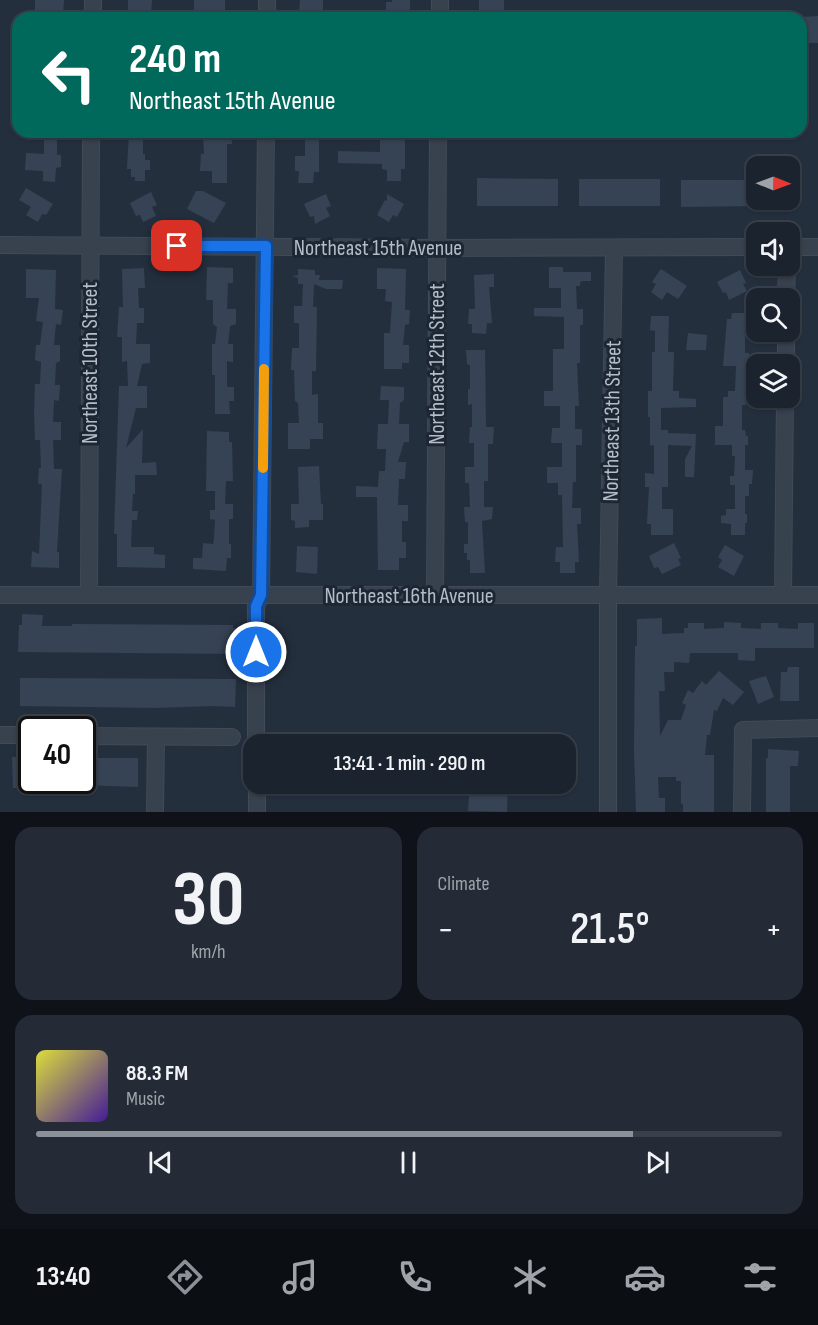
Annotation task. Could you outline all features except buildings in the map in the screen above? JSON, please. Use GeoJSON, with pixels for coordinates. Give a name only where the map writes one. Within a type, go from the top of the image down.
{"type":"FeatureCollection","features":[{"type":"Feature","properties":{"kind":"street","name":"Northeast 10th Street"},"geometry":{"type":"LineString","coordinates":[[89,594],[91,138]]}},
{"type":"Feature","properties":{"kind":"street"},"geometry":{"type":"LineString","coordinates":[[256,734],[256,606],[261,595],[266,138]]}},
{"type":"Feature","properties":{"kind":"street","name":"Northeast 12th Street"},"geometry":{"type":"LineString","coordinates":[[435,596],[438,138]]}},
{"type":"Feature","properties":{"kind":"street","name":"Northeast 15th Avenue"},"geometry":{"type":"LineString","coordinates":[[0,245],[746,247]]}},
{"type":"Feature","properties":{"kind":"street"},"geometry":{"type":"LineString","coordinates":[[800,247],[818,247]]}},
{"type":"Feature","properties":{"kind":"street","name":"Northeast 13th Street"},"geometry":{"type":"LineString","coordinates":[[608,812],[608,595],[614,248]]}},
{"type":"Feature","properties":{"kind":"street"},"geometry":{"type":"LineString","coordinates":[[783,595],[785,408]]}},
{"type":"Feature","properties":{"kind":"street","name":"Northeast 16th Avenue"},"geometry":{"type":"LineString","coordinates":[[0,595],[818,595]]}},
{"type":"Feature","properties":{"kind":"street"},"geometry":{"type":"LineString","coordinates":[[742,812],[743,730],[818,728]]}},
{"type":"Feature","properties":{"kind":"street"},"geometry":{"type":"LineString","coordinates":[[0,735],[18,735]]}},
{"type":"Feature","properties":{"kind":"street"},"geometry":{"type":"LineString","coordinates":[[96,736],[232,737]]}},
{"type":"Feature","properties":{"kind":"street"},"geometry":{"type":"LineString","coordinates":[[155,812],[156,736]]}},
{"type":"Feature","properties":{"kind":"street"},"geometry":{"type":"LineString","coordinates":[[257,794],[257,812]]}},
{"type":"Feature","properties":{"kind":"slow traffic"},"geometry":{"type":"LineString","coordinates":[[263,468],[264,369]]}},
{"type":"Feature","properties":{"kind":"route"},"geometry":{"type":"LineString","coordinates":[[177,246],[266,246],[261,595],[256,606],[256,652]]}}]}
